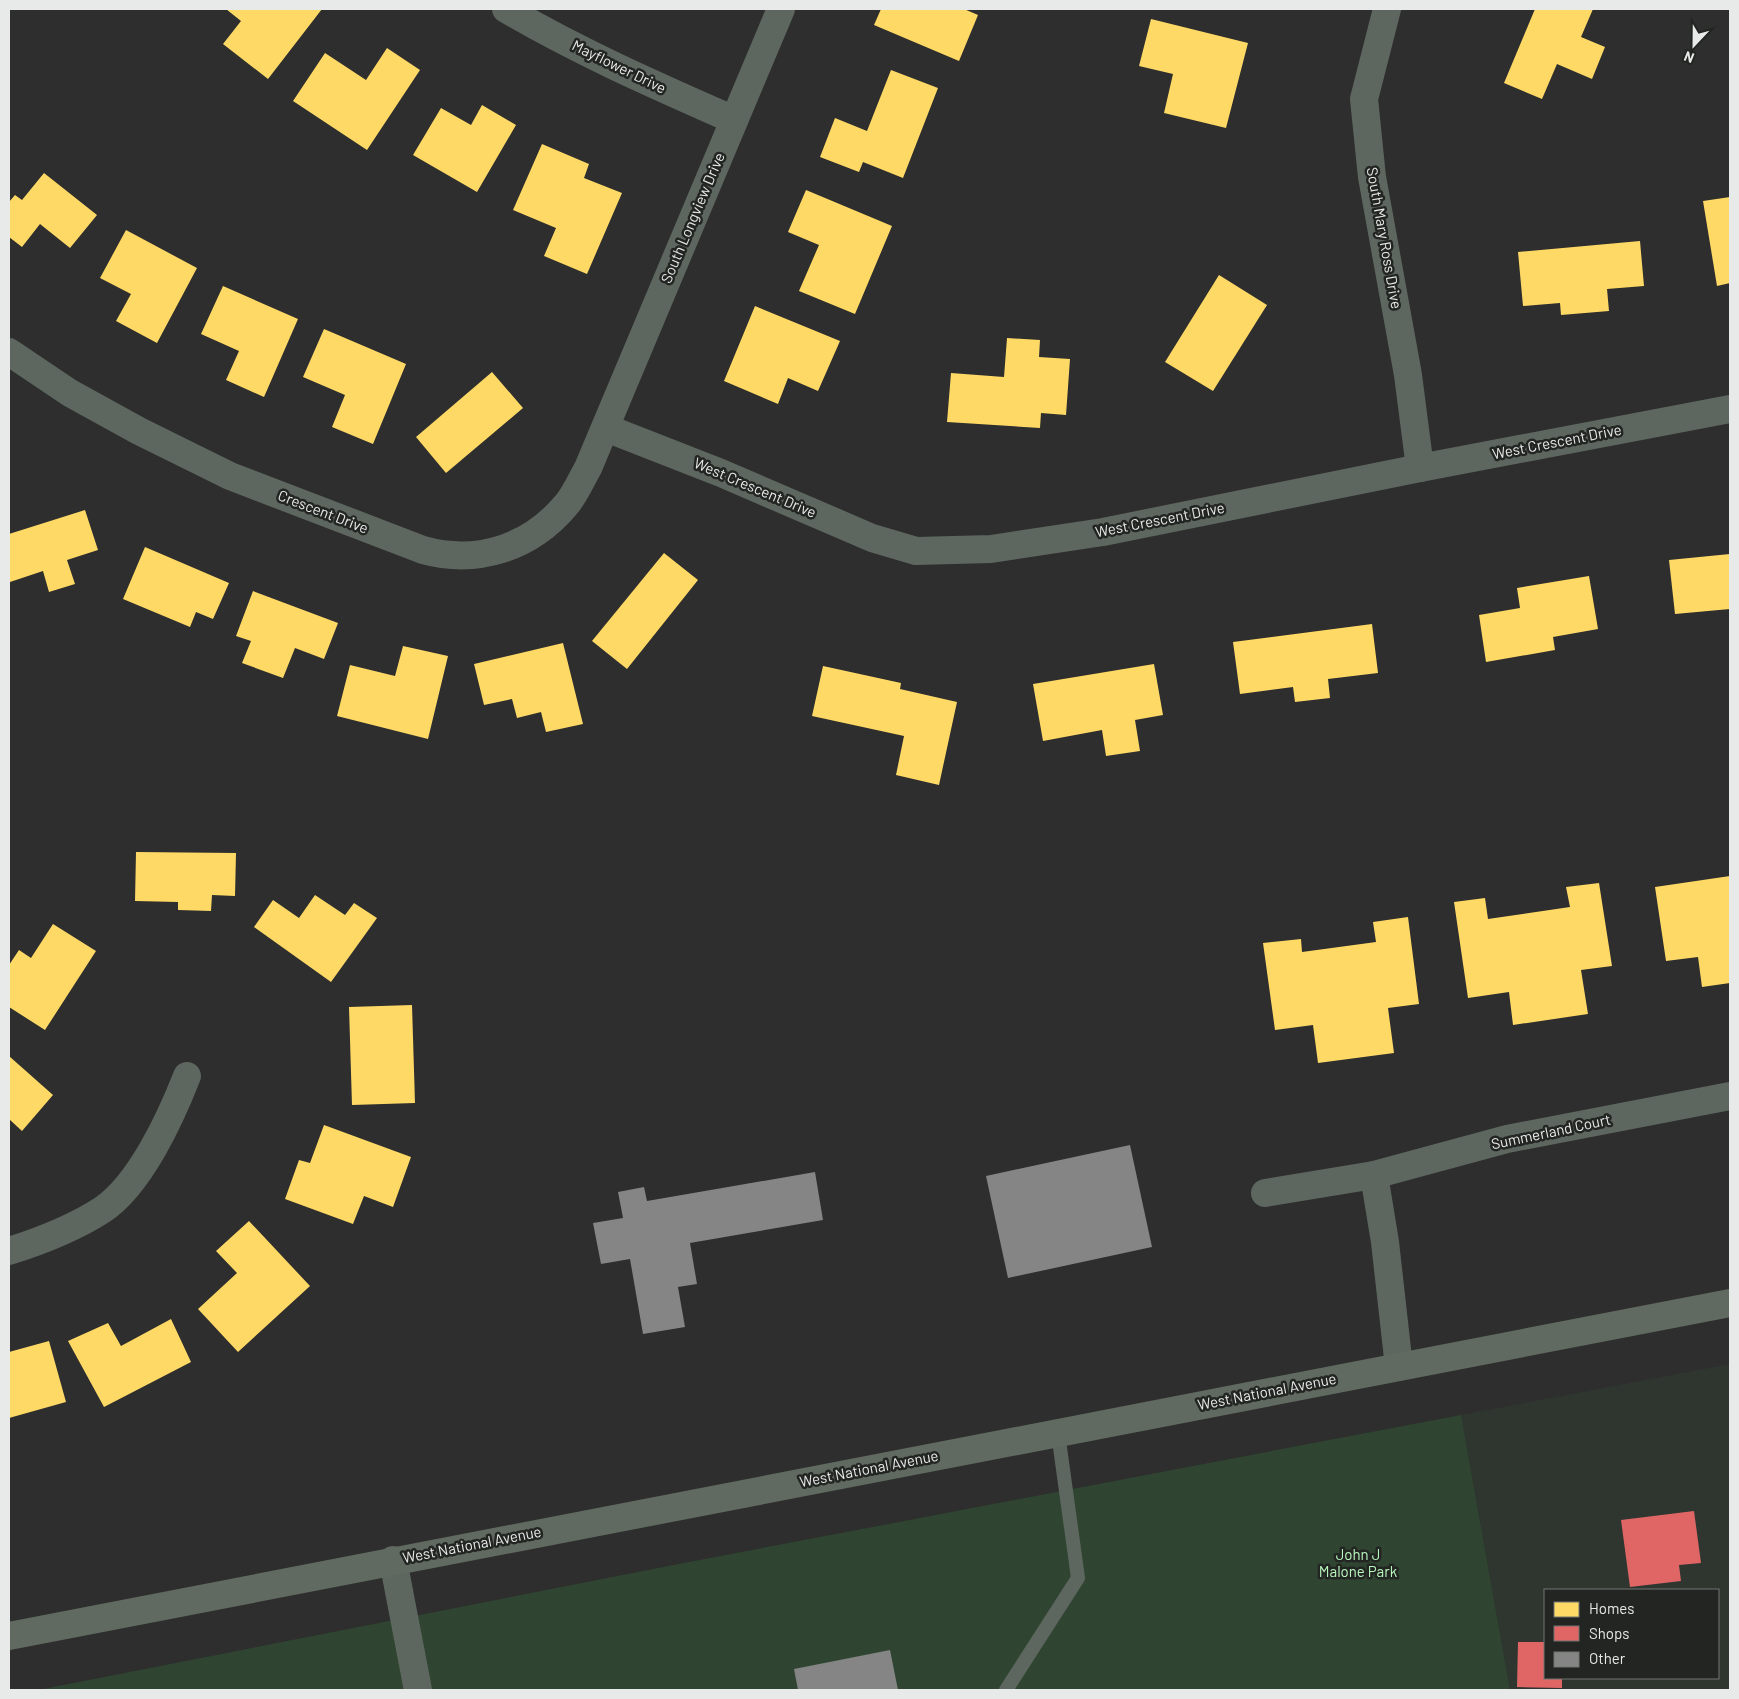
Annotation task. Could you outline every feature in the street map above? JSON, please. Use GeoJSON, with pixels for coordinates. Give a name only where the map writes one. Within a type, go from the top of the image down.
{"type":"FeatureCollection","features":[{"type":"Feature","properties":{"kind":"main road","name":"West National Avenue"},"geometry":{"type":"LineString","coordinates":[[9,1636],[393,1560],[1730,1303]]}},
{"type":"Feature","properties":{"kind":"street","name":"Mayflower Drive"},"geometry":{"type":"LineString","coordinates":[[506,9],[631,74],[734,120]]}},
{"type":"Feature","properties":{"kind":"street","name":"South Longview Drive"},"geometry":{"type":"LineString","coordinates":[[606,428],[781,9]]}},
{"type":"Feature","properties":{"kind":"street","name":"South Mary Ross Drive"},"geometry":{"type":"LineString","coordinates":[[1387,9],[1364,98],[1372,177],[1408,375],[1420,468]]}},
{"type":"Feature","properties":{"kind":"street","name":"Crescent Drive"},"geometry":{"type":"LineString","coordinates":[[9,352],[70,393],[230,476],[423,550],[442,555],[479,556],[497,552],[538,532],[567,505],[588,468],[606,428]]}},
{"type":"Feature","properties":{"kind":"street","name":"West Crescent Drive"},"geometry":{"type":"LineString","coordinates":[[606,428],[721,473],[872,538],[916,551],[991,549],[1103,532],[1420,468],[1730,409]]}},
{"type":"Feature","properties":{"kind":"street"},"geometry":{"type":"LineString","coordinates":[[9,1252],[46,1239],[104,1209],[127,1186],[144,1164],[174,1108],[187,1076]]}},
{"type":"Feature","properties":{"kind":"street","name":"Summerland Court"},"geometry":{"type":"LineString","coordinates":[[1265,1193],[1374,1175],[1507,1139],[1730,1096]]}},
{"type":"Feature","properties":{"kind":"street"},"geometry":{"type":"LineString","coordinates":[[1374,1175],[1385,1242],[1399,1367]]}},
{"type":"Feature","properties":{"kind":"street"},"geometry":{"type":"LineString","coordinates":[[393,1560],[418,1690]]}},
{"type":"Feature","properties":{"kind":"lane"},"geometry":{"type":"LineString","coordinates":[[1006,1690],[1078,1578],[1058,1433]]}},
{"type":"Feature","properties":{"kind":"shaded area"},"geometry":{"type":"Polygon","coordinates":[[[1730,1364],[1730,1690],[1510,1690],[1461,1415],[1730,1364]]]}},
{"type":"Feature","properties":{"kind":"green space","name":"John J Malone Park"},"geometry":{"type":"Polygon","coordinates":[[[1461,1415],[1510,1690],[38,1690],[689,1562],[1461,1415]]]}},
{"type":"Feature","properties":{"kind":"building: Homes"},"geometry":{"type":"Polygon","coordinates":[[[226,9],[322,9],[268,79],[223,44],[241,21],[226,9]]]}},
{"type":"Feature","properties":{"kind":"building: Homes"},"geometry":{"type":"Polygon","coordinates":[[[881,9],[964,9],[978,15],[959,61],[874,25],[881,9]]]}},
{"type":"Feature","properties":{"kind":"building: Homes"},"geometry":{"type":"Polygon","coordinates":[[[1535,9],[1593,9],[1581,37],[1605,47],[1592,79],[1557,64],[1542,99],[1504,83],[1535,9]]]}},
{"type":"Feature","properties":{"kind":"building: Homes"},"geometry":{"type":"Polygon","coordinates":[[[1151,19],[1248,43],[1226,128],[1164,113],[1173,74],[1139,66],[1151,19]]]}},
{"type":"Feature","properties":{"kind":"building: Homes"},"geometry":{"type":"Polygon","coordinates":[[[387,48],[420,70],[367,150],[293,101],[325,53],[366,80],[387,48]]]}},
{"type":"Feature","properties":{"kind":"building: Homes"},"geometry":{"type":"Polygon","coordinates":[[[891,70],[938,88],[903,178],[863,162],[859,172],[820,157],[835,118],[867,131],[891,70]]]}},
{"type":"Feature","properties":{"kind":"building: Homes"},"geometry":{"type":"Polygon","coordinates":[[[482,105],[516,125],[477,192],[413,155],[441,108],[471,125],[482,105]]]}},
{"type":"Feature","properties":{"kind":"building: Homes"},"geometry":{"type":"Polygon","coordinates":[[[542,144],[589,164],[584,178],[622,193],[587,274],[544,256],[556,228],[513,210],[542,144]]]}},
{"type":"Feature","properties":{"kind":"building: Homes"},"geometry":{"type":"Polygon","coordinates":[[[44,173],[97,215],[70,248],[40,224],[22,247],[9,237],[9,202],[15,195],[22,200],[44,173]]]}},
{"type":"Feature","properties":{"kind":"building: Homes"},"geometry":{"type":"Polygon","coordinates":[[[806,190],[892,226],[855,314],[799,291],[819,245],[788,232],[806,190]]]}},
{"type":"Feature","properties":{"kind":"building: Homes"},"geometry":{"type":"Polygon","coordinates":[[[1730,197],[1730,283],[1717,286],[1703,201],[1730,197]]]}},
{"type":"Feature","properties":{"kind":"building: Homes"},"geometry":{"type":"Polygon","coordinates":[[[126,230],[197,268],[157,343],[116,321],[131,294],[100,278],[126,230]]]}},
{"type":"Feature","properties":{"kind":"building: Homes"},"geometry":{"type":"Polygon","coordinates":[[[1640,241],[1644,286],[1607,289],[1609,311],[1561,315],[1560,303],[1523,306],[1518,252],[1640,241]]]}},
{"type":"Feature","properties":{"kind":"building: Homes"},"geometry":{"type":"Polygon","coordinates":[[[1219,275],[1267,305],[1213,391],[1165,362],[1219,275]]]}},
{"type":"Feature","properties":{"kind":"building: Homes"},"geometry":{"type":"Polygon","coordinates":[[[223,286],[298,319],[264,397],[226,380],[239,351],[201,334],[223,286]]]}},
{"type":"Feature","properties":{"kind":"building: Homes"},"geometry":{"type":"Polygon","coordinates":[[[755,306],[840,341],[818,391],[788,378],[778,404],[724,381],[755,306]]]}},
{"type":"Feature","properties":{"kind":"building: Homes"},"geometry":{"type":"Polygon","coordinates":[[[324,329],[406,364],[373,444],[332,427],[345,395],[303,377],[324,329]]]}},
{"type":"Feature","properties":{"kind":"building: Homes"},"geometry":{"type":"Polygon","coordinates":[[[1007,338],[1040,340],[1039,357],[1070,359],[1066,415],[1041,413],[1040,428],[947,422],[951,373],[1004,377],[1007,338]]]}},
{"type":"Feature","properties":{"kind":"building: Homes"},"geometry":{"type":"Polygon","coordinates":[[[492,372],[523,408],[446,473],[416,437],[492,372]]]}},
{"type":"Feature","properties":{"kind":"building: Homes"},"geometry":{"type":"Polygon","coordinates":[[[85,510],[98,550],[67,560],[75,584],[49,592],[43,571],[10,582],[9,534],[85,510]]]}},
{"type":"Feature","properties":{"kind":"building: Homes"},"geometry":{"type":"Polygon","coordinates":[[[145,547],[229,583],[213,619],[196,612],[190,627],[123,599],[145,547]]]}},
{"type":"Feature","properties":{"kind":"building: Homes"},"geometry":{"type":"Polygon","coordinates":[[[664,553],[698,580],[627,669],[592,641],[664,553]]]}},
{"type":"Feature","properties":{"kind":"building: Homes"},"geometry":{"type":"Polygon","coordinates":[[[1730,554],[1730,609],[1675,614],[1669,560],[1730,554]]]}},
{"type":"Feature","properties":{"kind":"building: Homes"},"geometry":{"type":"Polygon","coordinates":[[[1589,576],[1598,629],[1553,637],[1555,650],[1486,662],[1479,615],[1520,608],[1517,588],[1589,576]]]}},
{"type":"Feature","properties":{"kind":"building: Homes"},"geometry":{"type":"Polygon","coordinates":[[[253,591],[338,623],[324,659],[295,648],[283,678],[242,663],[251,641],[236,636],[253,591]]]}},
{"type":"Feature","properties":{"kind":"building: Homes"},"geometry":{"type":"Polygon","coordinates":[[[1372,624],[1378,673],[1328,679],[1330,698],[1295,702],[1293,687],[1240,694],[1233,642],[1372,624]]]}},
{"type":"Feature","properties":{"kind":"building: Homes"},"geometry":{"type":"Polygon","coordinates":[[[563,643],[583,724],[546,732],[541,712],[517,718],[512,699],[484,705],[474,664],[563,643]]]}},
{"type":"Feature","properties":{"kind":"building: Homes"},"geometry":{"type":"Polygon","coordinates":[[[403,646],[448,656],[428,739],[337,716],[350,665],[395,676],[403,646]]]}},
{"type":"Feature","properties":{"kind":"building: Homes"},"geometry":{"type":"Polygon","coordinates":[[[1154,664],[1163,715],[1135,720],[1140,751],[1106,756],[1102,730],[1043,741],[1033,684],[1154,664]]]}},
{"type":"Feature","properties":{"kind":"building: Homes"},"geometry":{"type":"Polygon","coordinates":[[[823,666],[901,683],[900,689],[957,702],[939,785],[896,775],[904,736],[812,716],[823,666]]]}},
{"type":"Feature","properties":{"kind":"building: Homes"},"geometry":{"type":"Polygon","coordinates":[[[136,852],[236,853],[235,896],[212,895],[211,911],[178,910],[178,902],[135,901],[136,852]]]}},
{"type":"Feature","properties":{"kind":"building: Homes"},"geometry":{"type":"Polygon","coordinates":[[[1730,876],[1730,983],[1702,987],[1698,957],[1666,961],[1655,887],[1730,876]]]}},
{"type":"Feature","properties":{"kind":"building: Homes"},"geometry":{"type":"Polygon","coordinates":[[[1599,883],[1612,966],[1581,970],[1588,1014],[1513,1025],[1509,992],[1468,998],[1454,902],[1485,898],[1488,919],[1570,907],[1566,887],[1599,883]]]}},
{"type":"Feature","properties":{"kind":"building: Homes"},"geometry":{"type":"Polygon","coordinates":[[[315,895],[345,915],[354,903],[377,918],[331,982],[254,927],[273,900],[299,918],[315,895]]]}},
{"type":"Feature","properties":{"kind":"building: Homes"},"geometry":{"type":"Polygon","coordinates":[[[1408,917],[1419,1004],[1388,1008],[1394,1053],[1318,1063],[1313,1025],[1275,1030],[1263,943],[1301,939],[1302,952],[1376,942],[1373,922],[1408,917]]]}},
{"type":"Feature","properties":{"kind":"building: Homes"},"geometry":{"type":"Polygon","coordinates":[[[53,924],[96,951],[45,1030],[9,1007],[9,965],[19,950],[31,958],[53,924]]]}},
{"type":"Feature","properties":{"kind":"building: Homes"},"geometry":{"type":"Polygon","coordinates":[[[412,1005],[415,1103],[352,1105],[349,1007],[412,1005]]]}},
{"type":"Feature","properties":{"kind":"building: Homes"},"geometry":{"type":"Polygon","coordinates":[[[9,1056],[53,1095],[22,1131],[9,1119],[9,1056]]]}},
{"type":"Feature","properties":{"kind":"building: Homes"},"geometry":{"type":"Polygon","coordinates":[[[324,1125],[411,1157],[393,1207],[364,1196],[353,1224],[285,1199],[299,1160],[310,1163],[324,1125]]]}},
{"type":"Feature","properties":{"kind":"building: Homes"},"geometry":{"type":"Polygon","coordinates":[[[249,1221],[310,1286],[238,1352],[198,1309],[237,1273],[216,1251],[249,1221]]]}},
{"type":"Feature","properties":{"kind":"building: Homes"},"geometry":{"type":"Polygon","coordinates":[[[171,1319],[191,1362],[104,1407],[68,1341],[108,1323],[121,1346],[171,1319]]]}},
{"type":"Feature","properties":{"kind":"building: Homes"},"geometry":{"type":"Polygon","coordinates":[[[49,1341],[66,1402],[9,1418],[9,1352],[49,1341]]]}},
{"type":"Feature","properties":{"kind":"building: Shops"},"geometry":{"type":"Polygon","coordinates":[[[1694,1511],[1701,1563],[1679,1565],[1681,1581],[1630,1587],[1621,1520],[1694,1511]]]}},
{"type":"Feature","properties":{"kind":"building: Shops"},"geometry":{"type":"Polygon","coordinates":[[[1518,1642],[1544,1642],[1544,1679],[1562,1679],[1562,1688],[1517,1687],[1518,1642]]]}},
{"type":"Feature","properties":{"kind":"building: Other"},"geometry":{"type":"Polygon","coordinates":[[[1130,1145],[1152,1247],[1008,1278],[986,1176],[1130,1145]]]}},
{"type":"Feature","properties":{"kind":"building: Other"},"geometry":{"type":"Polygon","coordinates":[[[815,1172],[823,1220],[690,1243],[697,1284],[678,1287],[685,1327],[643,1334],[630,1259],[601,1264],[593,1223],[623,1218],[618,1192],[644,1187],[647,1201],[815,1172]]]}},
{"type":"Feature","properties":{"kind":"building: Other"},"geometry":{"type":"Polygon","coordinates":[[[890,1650],[898,1690],[798,1690],[794,1669],[890,1650]]]}}]}
